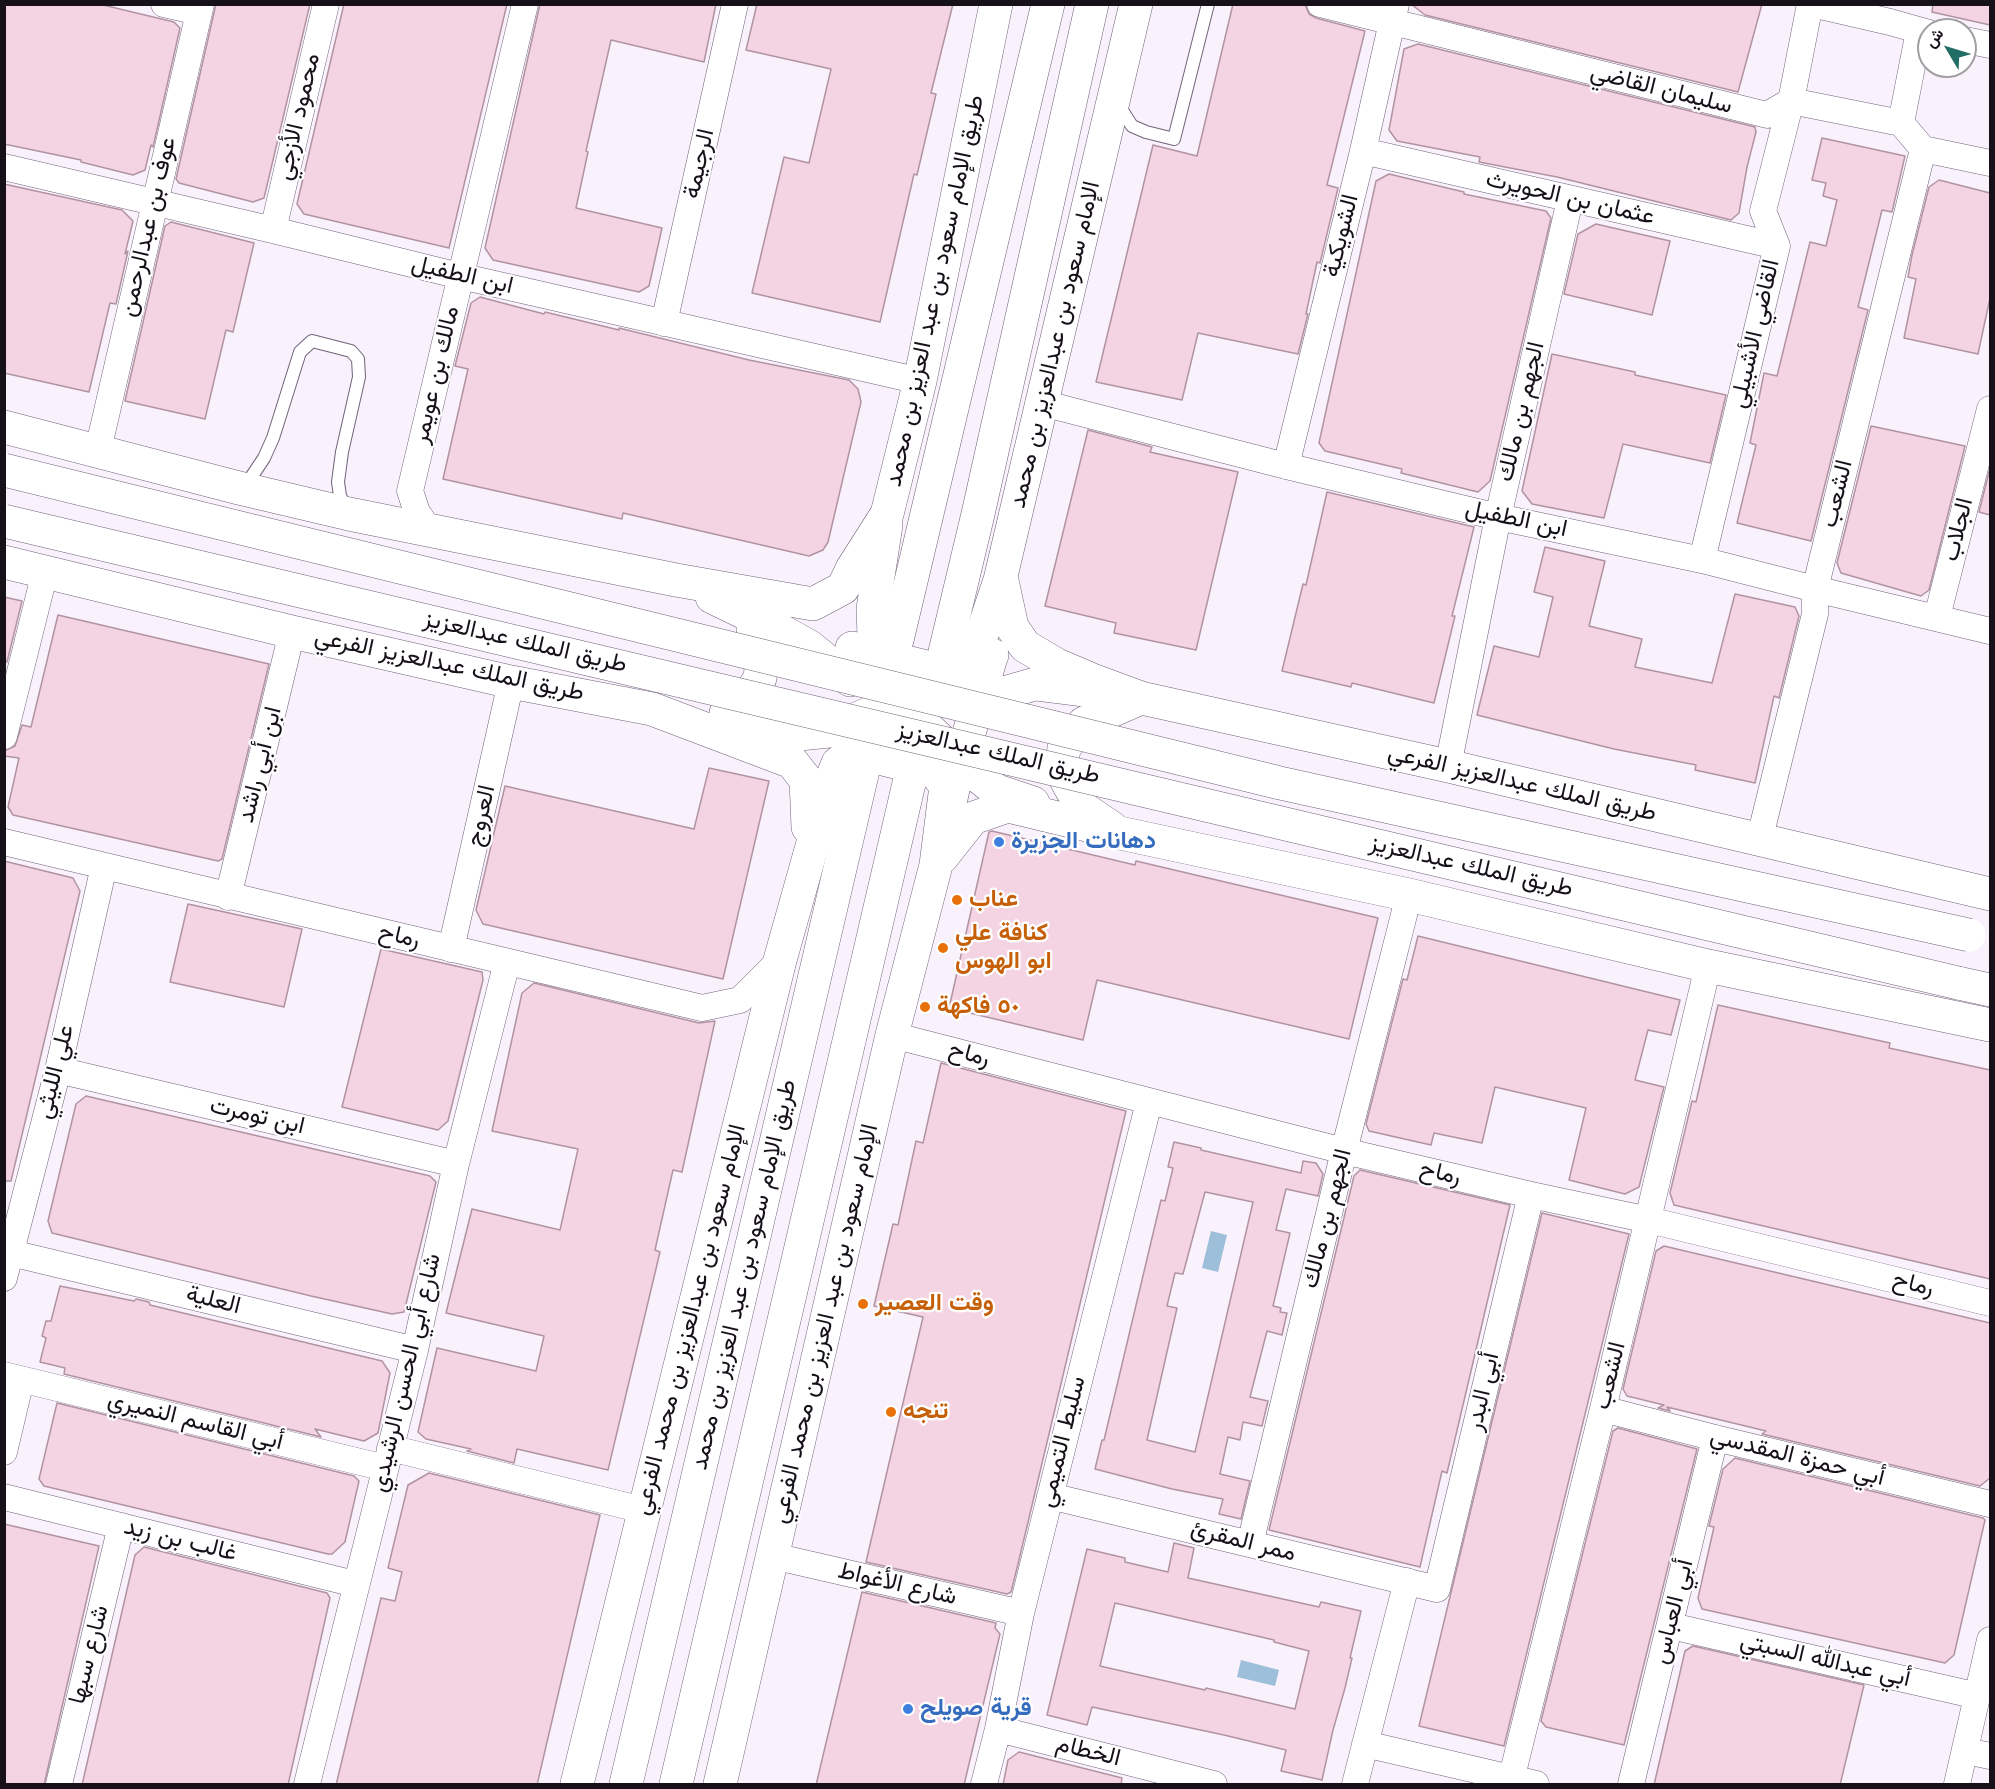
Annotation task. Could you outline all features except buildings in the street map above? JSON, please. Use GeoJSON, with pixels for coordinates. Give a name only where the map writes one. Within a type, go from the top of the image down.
{"type":"FeatureCollection","features":[{"type":"Feature","properties":{"kind":"street"},"geometry":{"type":"LineString","coordinates":[[164,4],[200,8]]}},
{"type":"Feature","properties":{"kind":"street","name":"محمود الأزجي"},"geometry":{"type":"LineString","coordinates":[[273,230],[326,4]]}},
{"type":"Feature","properties":{"kind":"street","name":"مالك بن عويمر"},"geometry":{"type":"LineString","coordinates":[[387,522],[393,519],[410,491],[525,4]]}},
{"type":"Feature","properties":{"kind":"street","name":"الرجيمة"},"geometry":{"type":"LineString","coordinates":[[664,323],[735,4]]}},
{"type":"Feature","properties":{"kind":"street","name":"طريق الإمام سعود بن عبد العزيز بن محمد"},"geometry":{"type":"LineString","coordinates":[[676,580],[813,604],[843,588],[852,569],[887,514],[920,381],[996,4]]}},
{"type":"Feature","properties":{"kind":"street"},"geometry":{"type":"LineString","coordinates":[[897,640],[1048,4]]}},
{"type":"Feature","properties":{"kind":"street","name":"الإمام سعود بن عبدالعزيز بن محمد"},"geometry":{"type":"LineString","coordinates":[[945,652],[1092,4]]}},
{"type":"Feature","properties":{"kind":"street","name":"الإمام سعود بن عبدالعزيز بن محمد"},"geometry":{"type":"LineString","coordinates":[[1057,665],[1025,646],[1012,627],[1001,576],[1136,4]]}},
{"type":"Feature","properties":{"kind":"street","name":"سليمان القاضي"},"geometry":{"type":"LineString","coordinates":[[1320,4],[1393,14],[1767,115],[1791,101]]}},
{"type":"Feature","properties":{"kind":"street"},"geometry":{"type":"LineString","coordinates":[[1811,4],[1892,13],[1917,28]]}},
{"type":"Feature","properties":{"kind":"street","name":"القاضي الأشبيلي"},"geometry":{"type":"LineString","coordinates":[[1702,560],[1777,246],[1763,210],[1791,101],[1811,4]]}},
{"type":"Feature","properties":{"kind":"street","name":"عوف بن عبدالرحمن"},"geometry":{"type":"LineString","coordinates":[[98,450],[200,8]]}},
{"type":"Feature","properties":{"kind":"street","name":"الشويكية"},"geometry":{"type":"LineString","coordinates":[[1286,466],[1363,151],[1393,14]]}},
{"type":"Feature","properties":{"kind":"street"},"geometry":{"type":"LineString","coordinates":[[1901,123],[1917,60]]}},
{"type":"Feature","properties":{"kind":"street"},"geometry":{"type":"LineString","coordinates":[[1791,101],[1901,123],[1923,149],[1990,163]]}},
{"type":"Feature","properties":{"kind":"street","name":"الشعب"},"geometry":{"type":"LineString","coordinates":[[1759,841],[1815,614],[1815,590],[1923,149]]}},
{"type":"Feature","properties":{"kind":"street","name":"عثمان بن الحويرث"},"geometry":{"type":"LineString","coordinates":[[1363,151],[1777,246]]}},
{"type":"Feature","properties":{"kind":"street","name":"ابن الطفيل"},"geometry":{"type":"LineString","coordinates":[[4,167],[460,276],[920,381]]}},
{"type":"Feature","properties":{"kind":"street","name":"الجهم بن مالك"},"geometry":{"type":"LineString","coordinates":[[1448,766],[1498,517],[1570,200]]}},
{"type":"Feature","properties":{"kind":"street","name":"ابن الطفيل"},"geometry":{"type":"LineString","coordinates":[[1042,403],[1286,466],[1498,517],[1702,560],[1815,590],[1990,631]]}},
{"type":"Feature","properties":{"kind":"street","name":"الجلاب"},"geometry":{"type":"LineString","coordinates":[[1937,617],[1990,409]]}},
{"type":"Feature","properties":{"kind":"street"},"geometry":{"type":"LineString","coordinates":[[4,427],[349,514],[676,580],[810,647],[848,662],[899,707],[937,755],[958,773],[997,791],[1120,833]]}},
{"type":"Feature","properties":{"kind":"street","name":"طريق الملك عبدالعزيز"},"geometry":{"type":"LineString","coordinates":[[4,470],[1280,783],[1980,937]]}},
{"type":"Feature","properties":{"kind":"street"},"geometry":{"type":"LineString","coordinates":[[410,491],[417,512],[430,531]]}},
{"type":"Feature","properties":{"kind":"street"},"geometry":{"type":"LineString","coordinates":[[887,514],[873,609],[873,638],[885,657],[952,673],[965,666],[975,655],[1001,576]]}},
{"type":"Feature","properties":{"kind":"street"},"geometry":{"type":"LineString","coordinates":[[809,856],[819,766],[848,662],[854,625],[887,514]]}},
{"type":"Feature","properties":{"kind":"street","name":"طريق الملك عبدالعزيز"},"geometry":{"type":"LineString","coordinates":[[4,520],[1990,990]]}},
{"type":"Feature","properties":{"kind":"street","name":"طريق الملك عبدالعزيز الفرعي"},"geometry":{"type":"LineString","coordinates":[[4,562],[511,682],[652,709],[792,762],[806,780],[809,856]]}},
{"type":"Feature","properties":{"kind":"street"},"geometry":{"type":"LineString","coordinates":[[4,736],[45,572]]}},
{"type":"Feature","properties":{"kind":"street"},"geometry":{"type":"LineString","coordinates":[[936,865],[958,773],[992,657],[1001,576]]}},
{"type":"Feature","properties":{"kind":"street"},"geometry":{"type":"LineString","coordinates":[[652,709],[727,713],[745,702],[760,678],[762,660],[754,629],[676,580]]}},
{"type":"Feature","properties":{"kind":"street","name":"ابن أبي راشد"},"geometry":{"type":"LineString","coordinates":[[228,897],[292,632]]}},
{"type":"Feature","properties":{"kind":"street"},"geometry":{"type":"LineString","coordinates":[[652,709],[772,733],[799,734],[829,731],[972,680],[984,670],[992,657]]}},
{"type":"Feature","properties":{"kind":"street","name":"طريق الملك عبدالعزيز الفرعي"},"geometry":{"type":"LineString","coordinates":[[1057,665],[1141,698],[1448,766],[1990,894]]}},
{"type":"Feature","properties":{"kind":"street","name":"العروج"},"geometry":{"type":"LineString","coordinates":[[452,949],[511,682]]}},
{"type":"Feature","properties":{"kind":"street"},"geometry":{"type":"LineString","coordinates":[[819,766],[834,746],[899,707],[979,700],[1035,684],[1141,698]]}},
{"type":"Feature","properties":{"kind":"street"},"geometry":{"type":"LineString","coordinates":[[1120,833],[1084,809],[1061,770],[1064,748],[1083,723],[1141,698]]}},
{"type":"Feature","properties":{"kind":"street"},"geometry":{"type":"LineString","coordinates":[[809,856],[838,763],[855,752],[935,772],[946,786],[936,865]]}},
{"type":"Feature","properties":{"kind":"street","name":"طريق الإمام سعود بن عبد العزيز بن محمد"},"geometry":{"type":"LineString","coordinates":[[626,1785],[864,766]]}},
{"type":"Feature","properties":{"kind":"street","name":"طريق الإمام سعود بن عبد العزيز بن محمد"},"geometry":{"type":"LineString","coordinates":[[676,1785],[910,779]]}},
{"type":"Feature","properties":{"kind":"street"},"geometry":{"type":"LineString","coordinates":[[936,865],[973,818],[1008,806],[1120,833],[1409,895],[1708,966],[1990,1025]]}},
{"type":"Feature","properties":{"kind":"street","name":"رماح"},"geometry":{"type":"LineString","coordinates":[[4,842],[702,1008],[740,1000],[780,960]]}},
{"type":"Feature","properties":{"kind":"street","name":"الإمام سعود بن عبدالعزيز بن محمد الفرعي"},"geometry":{"type":"LineString","coordinates":[[577,1785],[780,960],[809,856]]}},
{"type":"Feature","properties":{"kind":"street","name":"الإمام سعود بن عبد العزيز بن محمد الفرعي"},"geometry":{"type":"LineString","coordinates":[[720,1785],[892,1035],[936,865]]}},
{"type":"Feature","properties":{"kind":"street","name":"علي الليثي"},"geometry":{"type":"LineString","coordinates":[[4,1278],[58,1070],[104,866]]}},
{"type":"Feature","properties":{"kind":"street","name":"الجهم بن مالك"},"geometry":{"type":"LineString","coordinates":[[1250,1544],[1344,1151],[1409,895]]}},
{"type":"Feature","properties":{"kind":"street","name":"شارع أبي الحسن الرشيدي"},"geometry":{"type":"LineString","coordinates":[[307,1785],[415,1350],[456,1164],[507,962]]}},
{"type":"Feature","properties":{"kind":"street","name":"الشعب"},"geometry":{"type":"LineString","coordinates":[[1510,1781],[1604,1408],[1708,966]]}},
{"type":"Feature","properties":{"kind":"street","name":"رماح"},"geometry":{"type":"LineString","coordinates":[[892,1035],[1344,1151],[1649,1220],[1990,1303]]}},
{"type":"Feature","properties":{"kind":"street","name":"ابن تومرت"},"geometry":{"type":"LineString","coordinates":[[58,1070],[456,1164]]}},
{"type":"Feature","properties":{"kind":"street","name":"سليط التميمي"},"geometry":{"type":"LineString","coordinates":[[984,1785],[998,1729],[1021,1613],[1149,1102]]}},
{"type":"Feature","properties":{"kind":"street","name":"أبي البدر"},"geometry":{"type":"LineString","coordinates":[[1437,1589],[1531,1195]]}},
{"type":"Feature","properties":{"kind":"street","name":"العلية"},"geometry":{"type":"LineString","coordinates":[[11,1252],[415,1350]]}},
{"type":"Feature","properties":{"kind":"street"},"geometry":{"type":"LineString","coordinates":[[4,1452],[13,1377]]}},
{"type":"Feature","properties":{"kind":"street","name":"أبي القاسم النميري"},"geometry":{"type":"LineString","coordinates":[[13,1377],[388,1458],[644,1510]]}},
{"type":"Feature","properties":{"kind":"street","name":"أبي حمزة المقدسي"},"geometry":{"type":"LineString","coordinates":[[1604,1408],[1715,1438],[1990,1504]]}},
{"type":"Feature","properties":{"kind":"street","name":"أبي العباس"},"geometry":{"type":"LineString","coordinates":[[1631,1785],[1715,1438]]}},
{"type":"Feature","properties":{"kind":"street","name":"ممر المقرئ"},"geometry":{"type":"LineString","coordinates":[[1050,1496],[1437,1589]]}},
{"type":"Feature","properties":{"kind":"street","name":"غالب بن زيد"},"geometry":{"type":"LineString","coordinates":[[4,1497],[356,1584]]}},
{"type":"Feature","properties":{"kind":"street","name":"شارع سبها"},"geometry":{"type":"LineString","coordinates":[[59,1785],[121,1526]]}},
{"type":"Feature","properties":{"kind":"street","name":"شارع الأغواط"},"geometry":{"type":"LineString","coordinates":[[773,1556],[1021,1613]]}},
{"type":"Feature","properties":{"kind":"street"},"geometry":{"type":"LineString","coordinates":[[1355,1785],[1407,1581]]}},
{"type":"Feature","properties":{"kind":"street","name":"أبي عبدالله السبتي"},"geometry":{"type":"LineString","coordinates":[[1671,1626],[1978,1696]]}},
{"type":"Feature","properties":{"kind":"street"},"geometry":{"type":"LineString","coordinates":[[1957,1785],[1978,1754],[1978,1696],[1990,1640]]}},
{"type":"Feature","properties":{"kind":"street","name":"الخطام"},"geometry":{"type":"LineString","coordinates":[[998,1729],[1214,1785]]}},
{"type":"Feature","properties":{"kind":"street"},"geometry":{"type":"LineString","coordinates":[[1365,1744],[1510,1781],[1536,1785]]}},
{"type":"Feature","properties":{"kind":"lane"},"geometry":{"type":"LineString","coordinates":[[1114,98],[1132,126],[1174,139],[1208,4]]}},
{"type":"Feature","properties":{"kind":"lane"},"geometry":{"type":"LineString","coordinates":[[239,488],[248,482],[264,458],[273,438],[300,352],[312,341],[351,351],[358,359],[359,377],[342,452],[338,483],[340,496],[349,514]]}},
{"type":"Feature","properties":{"kind":"water"},"geometry":{"type":"Polygon","coordinates":[[[1211,1231],[1227,1235],[1218,1272],[1202,1268],[1211,1231]]]}},
{"type":"Feature","properties":{"kind":"water"},"geometry":{"type":"Polygon","coordinates":[[[1241,1660],[1279,1670],[1275,1686],[1237,1677],[1241,1660]]]}},
{"type":"Feature","properties":{"kind":"place","name":"دهانات الجزيرة"},"geometry":{"type":"Point","coordinates":[999,842]}},
{"type":"Feature","properties":{"kind":"place","name":"عناب"},"geometry":{"type":"Point","coordinates":[957,900]}},
{"type":"Feature","properties":{"kind":"place","name":"كنافة علي ابو الهوس"},"geometry":{"type":"Point","coordinates":[943,948]}},
{"type":"Feature","properties":{"kind":"place","name":"٥٠ فاكهة"},"geometry":{"type":"Point","coordinates":[925,1007]}},
{"type":"Feature","properties":{"kind":"place","name":"وقت العصير"},"geometry":{"type":"Point","coordinates":[863,1304]}},
{"type":"Feature","properties":{"kind":"place","name":"تنجه"},"geometry":{"type":"Point","coordinates":[891,1412]}},
{"type":"Feature","properties":{"kind":"place","name":"قرية صويلح"},"geometry":{"type":"Point","coordinates":[908,1709]}}]}
